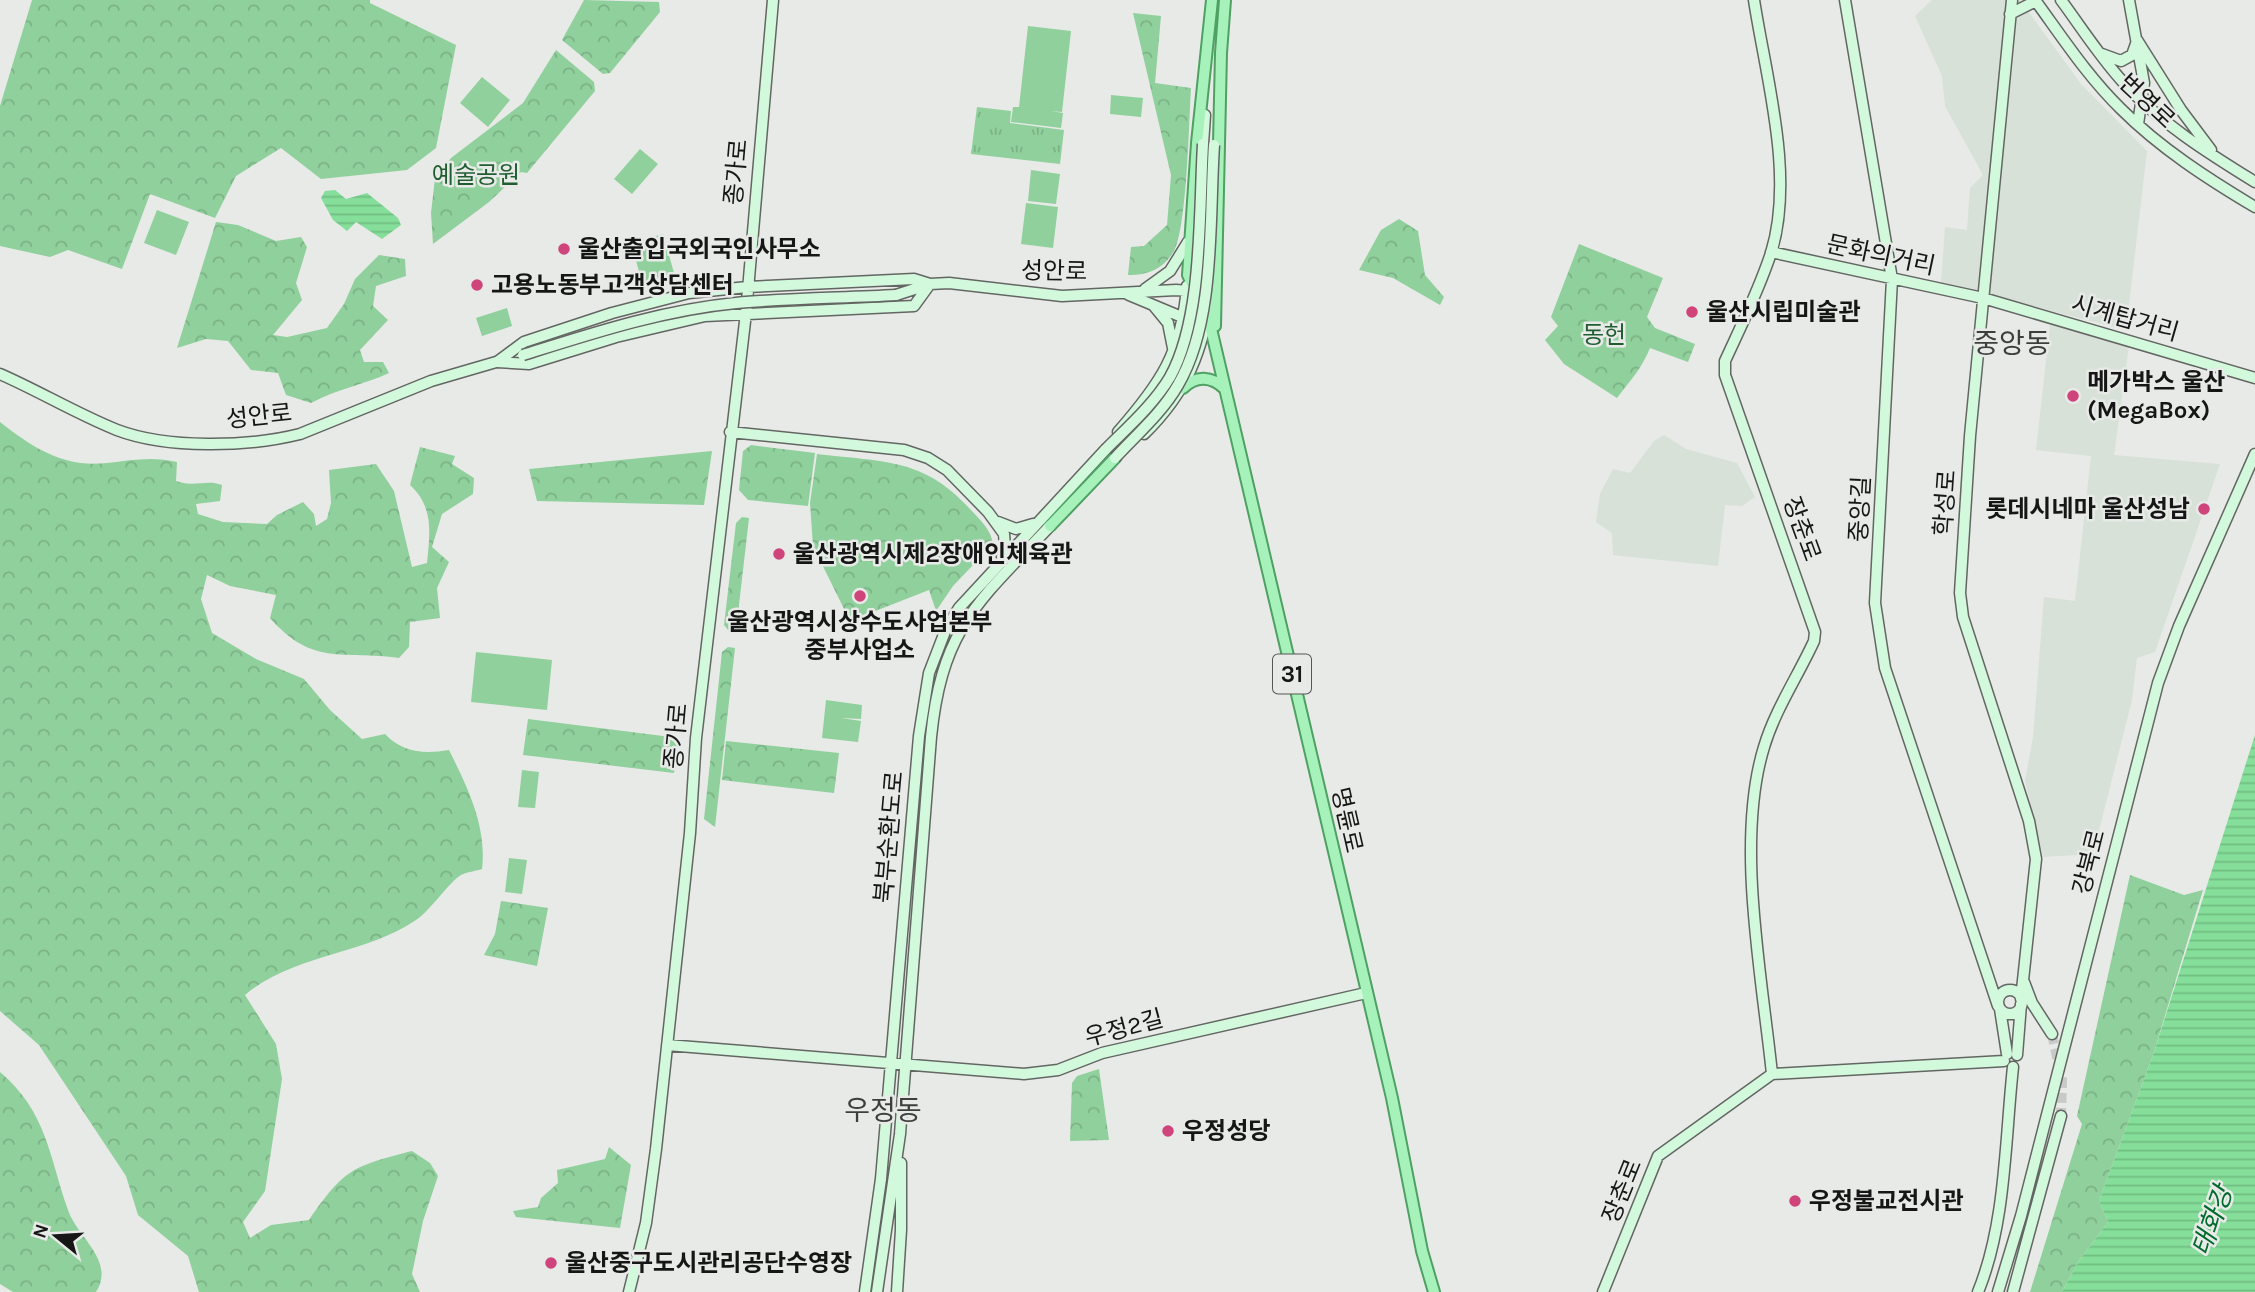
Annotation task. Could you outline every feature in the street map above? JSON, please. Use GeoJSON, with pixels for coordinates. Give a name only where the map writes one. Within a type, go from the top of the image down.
{"type":"FeatureCollection","features":[{"type":"Feature","properties":{"kind":"main road","name":"종가로"},"geometry":{"type":"LineString","coordinates":[[629,1292],[646,1223],[667,1045],[730,432],[746,313],[773,0]]}},
{"type":"Feature","properties":{"kind":"main road"},"geometry":{"type":"LineString","coordinates":[[1111,454],[1169,365],[1185,317],[1190,290],[1188,275],[1197,143],[1212,0]]}},
{"type":"Feature","properties":{"kind":"main road"},"geometry":{"type":"LineString","coordinates":[[1208,144],[1226,0]]}},
{"type":"Feature","properties":{"kind":"main road","name":"장춘로"},"geometry":{"type":"LineString","coordinates":[[1603,1292],[1658,1156],[1772,1074],[1751,858],[1757,785],[1764,746],[1814,641],[1815,632],[1725,375],[1725,361],[1771,252],[1780,192],[1779,158],[1754,0]]}},
{"type":"Feature","properties":{"kind":"main road","name":"중앙길"},"geometry":{"type":"LineString","coordinates":[[1845,0],[1892,279],[1875,603],[1885,668],[1999,1007],[2010,1059]]}},
{"type":"Feature","properties":{"kind":"main road","name":"학성로"},"geometry":{"type":"LineString","coordinates":[[2012,0],[1983,298],[1960,593],[1963,618],[2006,745],[2036,859],[2022,998]]}},
{"type":"Feature","properties":{"kind":"main road","name":"번영로"},"geometry":{"type":"LineString","coordinates":[[2061,0],[2097,50],[2142,100],[2172,126],[2255,182]]}},
{"type":"Feature","properties":{"kind":"main road"},"geometry":{"type":"LineString","coordinates":[[2129,0],[2144,76],[2137,124]]}},
{"type":"Feature","properties":{"kind":"main road"},"geometry":{"type":"LineString","coordinates":[[2010,14],[2035,1]]}},
{"type":"Feature","properties":{"kind":"main road","name":"번영로"},"geometry":{"type":"LineString","coordinates":[[2035,1],[2094,79],[2137,124],[2192,166],[2255,208]]}},
{"type":"Feature","properties":{"kind":"main road"},"geometry":{"type":"LineString","coordinates":[[2097,50],[2111,60],[2122,61],[2132,54],[2137,40]]}},
{"type":"Feature","properties":{"kind":"main road"},"geometry":{"type":"LineString","coordinates":[[2137,40],[2181,110],[2220,160]]}},
{"type":"Feature","properties":{"kind":"main road"},"geometry":{"type":"LineString","coordinates":[[1111,454],[1169,399],[1185,372],[1195,345],[1206,270],[1208,52]]}},
{"type":"Feature","properties":{"kind":"main road"},"geometry":{"type":"LineString","coordinates":[[1217,356],[1213,344],[1212,315],[1221,53]]}},
{"type":"Feature","properties":{"kind":"main road"},"geometry":{"type":"LineString","coordinates":[[1140,294],[1170,271],[1184,252],[1191,235]]}},
{"type":"Feature","properties":{"kind":"main road","name":"문화의거리"},"geometry":{"type":"LineString","coordinates":[[1771,252],[1983,298]]}},
{"type":"Feature","properties":{"kind":"main road"},"geometry":{"type":"LineString","coordinates":[[1190,290],[1206,288],[1214,276]]}},
{"type":"Feature","properties":{"kind":"main road"},"geometry":{"type":"LineString","coordinates":[[1214,276],[1210,300],[1217,356]]}},
{"type":"Feature","properties":{"kind":"main road"},"geometry":{"type":"LineString","coordinates":[[915,279],[930,284],[914,306],[705,316],[617,337],[529,364],[497,362],[524,342],[612,313],[690,293],[747,287],[915,279]]}},
{"type":"Feature","properties":{"kind":"main road","name":"성안로"},"geometry":{"type":"LineString","coordinates":[[0,374],[119,430],[175,442],[279,440],[431,381],[613,327],[677,312],[735,303],[896,295],[930,284],[972,285],[1043,295],[1111,292],[1140,294],[1190,290]]}},
{"type":"Feature","properties":{"kind":"main road"},"geometry":{"type":"LineString","coordinates":[[1190,290],[1210,300]]}},
{"type":"Feature","properties":{"kind":"main road"},"geometry":{"type":"LineString","coordinates":[[1190,290],[1212,315]]}},
{"type":"Feature","properties":{"kind":"main road"},"geometry":{"type":"LineString","coordinates":[[1140,294],[1185,317],[1204,332],[1213,344]]}},
{"type":"Feature","properties":{"kind":"main road"},"geometry":{"type":"LineString","coordinates":[[1140,294],[1160,312],[1171,329],[1173,344],[1169,365]]}},
{"type":"Feature","properties":{"kind":"main road","name":"시계탑거리"},"geometry":{"type":"LineString","coordinates":[[1983,298],[2255,378]]}},
{"type":"Feature","properties":{"kind":"main road"},"geometry":{"type":"LineString","coordinates":[[1183,388],[1212,315]]}},
{"type":"Feature","properties":{"kind":"main road","name":"명륜로"},"geometry":{"type":"LineString","coordinates":[[1217,356],[1397,1120],[1422,1251],[1434,1292]]}},
{"type":"Feature","properties":{"kind":"main road"},"geometry":{"type":"LineString","coordinates":[[1111,454],[1161,418],[1183,388],[1193,380],[1204,378],[1217,382],[1225,389]]}},
{"type":"Feature","properties":{"kind":"main road"},"geometry":{"type":"LineString","coordinates":[[730,432],[904,450],[928,458],[947,470],[992,517],[1005,541],[999,563]]}},
{"type":"Feature","properties":{"kind":"main road","name":"북부순환도로"},"geometry":{"type":"LineString","coordinates":[[877,1292],[900,1134],[931,737],[940,677],[956,635],[982,598],[1046,522],[1111,454]]}},
{"type":"Feature","properties":{"kind":"main road","name":"강북로"},"geometry":{"type":"LineString","coordinates":[[1997,1292],[2021,1216],[2158,683],[2179,626],[2255,454]]}},
{"type":"Feature","properties":{"kind":"main road"},"geometry":{"type":"LineString","coordinates":[[992,517],[1016,529],[1046,522]]}},
{"type":"Feature","properties":{"kind":"main road","name":"북부순환도로"},"geometry":{"type":"LineString","coordinates":[[865,1292],[881,1179],[919,736],[929,673],[946,629],[974,589],[1046,522]]}},
{"type":"Feature","properties":{"kind":"main road","name":"우정2길"},"geometry":{"type":"LineString","coordinates":[[891,1064],[1009,1074],[1058,1070],[1102,1053],[1366,993]]}},
{"type":"Feature","properties":{"kind":"main road"},"geometry":{"type":"LineString","coordinates":[[2022,998],[2018,1010],[2011,1014],[1999,1007],[2000,995],[2022,998],[2052,1034]]}},
{"type":"Feature","properties":{"kind":"main road"},"geometry":{"type":"LineString","coordinates":[[1978,1292],[1989,1256],[1998,1206],[2010,1059],[2022,998]]}},
{"type":"Feature","properties":{"kind":"main road"},"geometry":{"type":"LineString","coordinates":[[667,1045],[891,1064]]}},
{"type":"Feature","properties":{"kind":"main road"},"geometry":{"type":"LineString","coordinates":[[1772,1074],[2010,1059]]}},
{"type":"Feature","properties":{"kind":"main road"},"geometry":{"type":"LineString","coordinates":[[2013,1292],[2061,1116]]}},
{"type":"Feature","properties":{"kind":"main road"},"geometry":{"type":"LineString","coordinates":[[897,1292],[902,1216],[900,1134]]}},
{"type":"Feature","properties":{"kind":"shaded area"},"geometry":{"type":"Polygon","coordinates":[[[1932,0],[2020,0],[2081,84],[2147,151],[2126,330],[1941,283],[1945,227],[1967,230],[1970,188],[1983,175],[1945,106],[1942,76],[1915,16],[1932,0]]]}},
{"type":"Feature","properties":{"kind":"shaded area"},"geometry":{"type":"Polygon","coordinates":[[[2050,325],[2129,346],[2114,455],[2220,464],[2155,652],[2137,658],[2132,700],[2093,854],[2043,857],[2025,781],[2033,737],[2044,597],[2075,601],[2091,456],[2036,450],[2050,325]]]}},
{"type":"Feature","properties":{"kind":"shaded area"},"geometry":{"type":"Polygon","coordinates":[[[1664,435],[1686,449],[1737,463],[1755,497],[1742,506],[1725,505],[1718,566],[1613,555],[1612,533],[1596,522],[1600,494],[1613,469],[1630,473],[1654,441],[1664,435]]]}},
{"type":"Feature","properties":{"kind":"green space"},"geometry":{"type":"Polygon","coordinates":[[[32,0],[370,0],[370,3],[456,45],[436,148],[407,170],[321,179],[281,148],[236,176],[215,218],[150,194],[122,269],[68,250],[50,257],[0,246],[0,106],[32,0]]]}},
{"type":"Feature","properties":{"kind":"green space"},"geometry":{"type":"Polygon","coordinates":[[[584,0],[659,2],[660,12],[610,73],[603,74],[562,40],[584,0]]]}},
{"type":"Feature","properties":{"kind":"green space"},"geometry":{"type":"Polygon","coordinates":[[[1133,13],[1161,16],[1155,83],[1191,88],[1185,198],[1174,251],[1160,267],[1142,274],[1128,275],[1131,247],[1144,246],[1167,225],[1171,175],[1133,13]]]}},
{"type":"Feature","properties":{"kind":"green space"},"geometry":{"type":"Polygon","coordinates":[[[1028,26],[1071,31],[1062,112],[1051,111],[1063,113],[1061,128],[1011,122],[1013,107],[1019,107],[1028,26]]]}},
{"type":"Feature","properties":{"kind":"green space","name":"예술공원"},"geometry":{"type":"Polygon","coordinates":[[[556,50],[594,82],[595,91],[527,173],[521,172],[489,202],[433,244],[431,213],[435,178],[451,158],[523,103],[556,50]]]}},
{"type":"Feature","properties":{"kind":"green space"},"geometry":{"type":"Polygon","coordinates":[[[482,77],[510,100],[488,127],[460,103],[482,77]]]}},
{"type":"Feature","properties":{"kind":"green space"},"geometry":{"type":"Polygon","coordinates":[[[1111,95],[1143,98],[1141,117],[1110,114],[1111,95]]]}},
{"type":"Feature","properties":{"kind":"green space"},"geometry":{"type":"Polygon","coordinates":[[[977,107],[1011,111],[1010,123],[1064,130],[1060,164],[971,154],[977,107]]]}},
{"type":"Feature","properties":{"kind":"green space"},"geometry":{"type":"Polygon","coordinates":[[[640,149],[658,164],[632,194],[614,179],[640,149]]]}},
{"type":"Feature","properties":{"kind":"green space"},"geometry":{"type":"Polygon","coordinates":[[[1031,170],[1060,174],[1056,204],[1028,201],[1031,170]]]}},
{"type":"Feature","properties":{"kind":"green space"},"geometry":{"type":"Polygon","coordinates":[[[1026,203],[1058,207],[1053,248],[1021,244],[1026,203]]]}},
{"type":"Feature","properties":{"kind":"green space"},"geometry":{"type":"Polygon","coordinates":[[[157,210],[189,222],[176,255],[144,243],[157,210]]]}},
{"type":"Feature","properties":{"kind":"green space"},"geometry":{"type":"Polygon","coordinates":[[[1399,219],[1418,231],[1425,275],[1444,297],[1440,305],[1393,278],[1359,270],[1381,230],[1399,219]]]}},
{"type":"Feature","properties":{"kind":"green space"},"geometry":{"type":"Polygon","coordinates":[[[216,222],[238,225],[276,241],[301,237],[307,247],[296,283],[302,300],[273,335],[287,337],[327,328],[344,304],[355,279],[379,255],[405,259],[406,276],[376,286],[373,306],[388,320],[360,350],[364,362],[383,362],[389,373],[311,403],[286,395],[278,373],[251,370],[228,341],[206,339],[177,348],[216,222]]]}},
{"type":"Feature","properties":{"kind":"green space"},"geometry":{"type":"Polygon","coordinates":[[[663,234],[674,273],[642,282],[631,243],[663,234]]]}},
{"type":"Feature","properties":{"kind":"green space","name":"동헌"},"geometry":{"type":"Polygon","coordinates":[[[1579,244],[1663,278],[1647,317],[1655,328],[1695,344],[1688,362],[1650,348],[1617,398],[1564,364],[1545,340],[1558,326],[1551,317],[1579,244]]]}},
{"type":"Feature","properties":{"kind":"green space"},"geometry":{"type":"Polygon","coordinates":[[[507,308],[512,326],[482,336],[476,318],[507,308]]]}},
{"type":"Feature","properties":{"kind":"green space"},"geometry":{"type":"Polygon","coordinates":[[[0,422],[37,448],[63,459],[91,464],[151,459],[177,462],[176,481],[222,485],[220,501],[196,504],[198,514],[223,522],[267,524],[277,515],[303,502],[314,514],[316,526],[327,519],[331,503],[329,470],[376,464],[394,491],[412,567],[427,563],[429,541],[427,511],[418,493],[410,485],[420,447],[455,456],[452,464],[474,478],[473,494],[442,514],[432,547],[449,562],[437,588],[440,618],[410,622],[409,647],[399,658],[329,653],[300,644],[270,618],[276,595],[230,586],[207,575],[201,599],[212,633],[256,659],[304,679],[330,710],[362,739],[385,734],[399,745],[414,751],[449,750],[475,808],[482,838],[482,869],[457,878],[422,915],[396,932],[285,971],[264,981],[245,995],[276,1044],[282,1079],[265,1191],[243,1222],[250,1238],[271,1225],[309,1220],[332,1190],[352,1172],[376,1161],[412,1151],[430,1163],[438,1176],[423,1221],[412,1274],[420,1292],[199,1292],[188,1256],[138,1215],[126,1176],[39,1045],[0,1011],[0,422]]]}},
{"type":"Feature","properties":{"kind":"green space"},"geometry":{"type":"Polygon","coordinates":[[[751,445],[815,453],[808,506],[748,500],[739,490],[743,451],[751,445]]]}},
{"type":"Feature","properties":{"kind":"green space"},"geometry":{"type":"Polygon","coordinates":[[[712,451],[704,505],[537,501],[529,469],[712,451]]]}},
{"type":"Feature","properties":{"kind":"green space"},"geometry":{"type":"Polygon","coordinates":[[[817,454],[881,461],[918,471],[953,492],[981,521],[993,544],[953,586],[936,611],[929,590],[850,621],[813,546],[810,503],[817,454]]]}},
{"type":"Feature","properties":{"kind":"green space"},"geometry":{"type":"Polygon","coordinates":[[[742,517],[749,518],[736,631],[729,631],[724,625],[736,523],[742,517]]]}},
{"type":"Feature","properties":{"kind":"green space"},"geometry":{"type":"Polygon","coordinates":[[[728,647],[735,648],[715,827],[704,819],[722,652],[728,647]]]}},
{"type":"Feature","properties":{"kind":"green space"},"geometry":{"type":"Polygon","coordinates":[[[476,652],[552,660],[547,710],[471,702],[476,652]]]}},
{"type":"Feature","properties":{"kind":"green space"},"geometry":{"type":"Polygon","coordinates":[[[826,700],[862,705],[861,719],[841,718],[861,721],[858,742],[822,738],[826,700]]]}},
{"type":"Feature","properties":{"kind":"green space"},"geometry":{"type":"Polygon","coordinates":[[[528,719],[679,738],[674,773],[523,755],[528,719]]]}},
{"type":"Feature","properties":{"kind":"green space"},"geometry":{"type":"Polygon","coordinates":[[[726,741],[839,753],[834,793],[722,780],[726,741]]]}},
{"type":"Feature","properties":{"kind":"green space"},"geometry":{"type":"Polygon","coordinates":[[[522,770],[539,772],[535,808],[518,807],[522,770]]]}},
{"type":"Feature","properties":{"kind":"green space"},"geometry":{"type":"Polygon","coordinates":[[[509,858],[527,860],[522,894],[505,892],[509,858]]]}},
{"type":"Feature","properties":{"kind":"green space"},"geometry":{"type":"Polygon","coordinates":[[[2130,875],[2184,895],[2203,890],[2154,1052],[2099,1201],[2108,1222],[2078,1262],[2062,1292],[2030,1292],[2082,1124],[2077,1116],[2130,875]]]}},
{"type":"Feature","properties":{"kind":"green space"},"geometry":{"type":"Polygon","coordinates":[[[501,901],[548,908],[537,966],[484,955],[495,934],[501,901]]]}},
{"type":"Feature","properties":{"kind":"green space"},"geometry":{"type":"Polygon","coordinates":[[[1099,1069],[1109,1140],[1070,1141],[1072,1083],[1077,1076],[1099,1069]]]}},
{"type":"Feature","properties":{"kind":"green space"},"geometry":{"type":"Polygon","coordinates":[[[0,1072],[16,1087],[37,1119],[68,1210],[98,1260],[101,1281],[96,1292],[13,1292],[0,1284],[0,1072]]]}},
{"type":"Feature","properties":{"kind":"green space"},"geometry":{"type":"Polygon","coordinates":[[[609,1147],[631,1165],[620,1228],[516,1217],[513,1211],[538,1207],[541,1198],[558,1183],[557,1170],[605,1159],[609,1147]]]}},
{"type":"Feature","properties":{"kind":"water"},"geometry":{"type":"Polygon","coordinates":[[[335,190],[346,199],[367,193],[398,218],[401,225],[382,239],[356,222],[347,231],[333,220],[321,198],[325,191],[335,190]]]}},
{"type":"Feature","properties":{"kind":"water","name":"태화강"},"geometry":{"type":"Polygon","coordinates":[[[2255,735],[2255,1292],[2062,1292],[2078,1262],[2108,1222],[2099,1201],[2154,1052],[2255,735]]]}},
{"type":"Feature","properties":{"kind":"tunnel"},"geometry":{"type":"LineString","coordinates":[[2052,1034],[2062,1080],[2061,1116]]}},
{"type":"Feature","properties":{"kind":"place","name":"울산출입국외국인사무소"},"geometry":{"type":"Point","coordinates":[564,249]}},
{"type":"Feature","properties":{"kind":"place","name":"고용노동부고객상담센터"},"geometry":{"type":"Point","coordinates":[477,285]}},
{"type":"Feature","properties":{"kind":"place","name":"울산시립미술관"},"geometry":{"type":"Point","coordinates":[1692,312]}},
{"type":"Feature","properties":{"kind":"place","name":"메가박스 울산 (MegaBox)"},"geometry":{"type":"Point","coordinates":[2073,396]}},
{"type":"Feature","properties":{"kind":"place","name":"롯데시네마 울산성남"},"geometry":{"type":"Point","coordinates":[2204,509]}},
{"type":"Feature","properties":{"kind":"place","name":"울산광역시제2장애인체육관"},"geometry":{"type":"Point","coordinates":[779,554]}},
{"type":"Feature","properties":{"kind":"place","name":"울산광역시상수도사업본부 중부사업소"},"geometry":{"type":"Point","coordinates":[860,596]}},
{"type":"Feature","properties":{"kind":"place","name":"우정성당"},"geometry":{"type":"Point","coordinates":[1168,1131]}},
{"type":"Feature","properties":{"kind":"place","name":"우정불교전시관"},"geometry":{"type":"Point","coordinates":[1795,1201]}},
{"type":"Feature","properties":{"kind":"place","name":"울산중구도시관리공단수영장"},"geometry":{"type":"Point","coordinates":[551,1263]}},
{"type":"Feature","properties":{"kind":"district","name":"중앙동"},"geometry":{"type":"Point","coordinates":[2012,343]}},
{"type":"Feature","properties":{"kind":"district","name":"우정동"},"geometry":{"type":"Point","coordinates":[883,1110]}}]}
